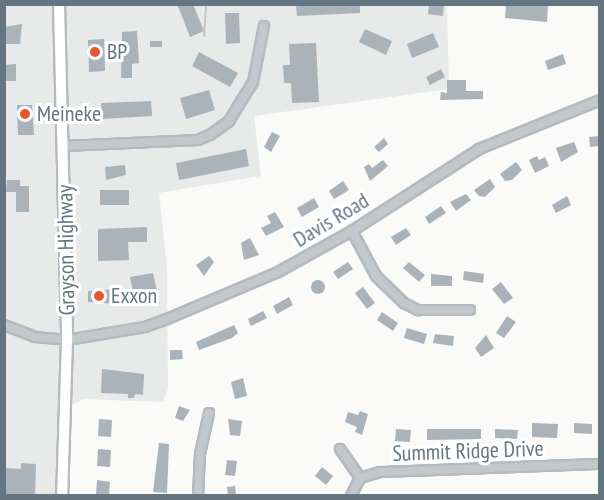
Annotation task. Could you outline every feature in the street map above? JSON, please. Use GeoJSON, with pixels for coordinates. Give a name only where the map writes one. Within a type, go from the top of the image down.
{"type":"FeatureCollection","features":[{"type":"Feature","properties":{"kind":"main road","name":"Grayson Highway"},"geometry":{"type":"LineString","coordinates":[[59,4],[68,339],[62,495]]}},
{"type":"Feature","properties":{"kind":"street"},"geometry":{"type":"LineString","coordinates":[[64,146],[198,140],[210,135],[229,121],[253,82],[264,26]]}},
{"type":"Feature","properties":{"kind":"street","name":"Davis Road"},"geometry":{"type":"LineString","coordinates":[[4,326],[35,337],[68,339],[145,327],[167,319],[278,273],[352,231],[479,150],[600,100]]}},
{"type":"Feature","properties":{"kind":"street"},"geometry":{"type":"LineString","coordinates":[[352,231],[376,276],[404,303],[418,310],[470,310]]}},
{"type":"Feature","properties":{"kind":"street"},"geometry":{"type":"LineString","coordinates":[[198,495],[200,454],[209,413]]}},
{"type":"Feature","properties":{"kind":"street"},"geometry":{"type":"LineString","coordinates":[[340,449],[360,478],[351,493],[342,495]]}},
{"type":"Feature","properties":{"kind":"street","name":"Summit Ridge Drive"},"geometry":{"type":"LineString","coordinates":[[360,478],[380,472],[600,464]]}},
{"type":"Feature","properties":{"kind":"shaded area"},"geometry":{"type":"Polygon","coordinates":[[[4,5],[447,5],[449,89],[254,116],[261,176],[159,193],[167,267],[168,389],[163,402],[84,399],[68,407],[56,495],[5,495],[4,5]]]}},
{"type":"Feature","properties":{"kind":"building"},"geometry":{"type":"Polygon","coordinates":[[[177,4],[193,4],[204,31],[190,37],[177,4]]]}},
{"type":"Feature","properties":{"kind":"building"},"geometry":{"type":"Polygon","coordinates":[[[296,4],[360,4],[360,13],[297,16],[296,4]]]}},
{"type":"Feature","properties":{"kind":"building"},"geometry":{"type":"Polygon","coordinates":[[[429,4],[444,4],[443,16],[428,14],[429,4]]]}},
{"type":"Feature","properties":{"kind":"building"},"geometry":{"type":"Polygon","coordinates":[[[506,4],[548,4],[547,22],[505,18],[506,4]]]}},
{"type":"Feature","properties":{"kind":"building"},"geometry":{"type":"Polygon","coordinates":[[[225,13],[239,13],[240,43],[226,44],[225,13]]]}},
{"type":"Feature","properties":{"kind":"building"},"geometry":{"type":"Polygon","coordinates":[[[22,24],[20,44],[4,44],[4,27],[22,24]]]}},
{"type":"Feature","properties":{"kind":"building"},"geometry":{"type":"Polygon","coordinates":[[[365,29],[392,41],[386,55],[359,42],[365,29]]]}},
{"type":"Feature","properties":{"kind":"building"},"geometry":{"type":"Polygon","coordinates":[[[137,31],[139,63],[132,64],[132,78],[121,78],[122,32],[137,31]]]}},
{"type":"Feature","properties":{"kind":"building"},"geometry":{"type":"Polygon","coordinates":[[[433,33],[439,47],[412,58],[407,44],[433,33]]]}},
{"type":"Feature","properties":{"kind":"building"},"geometry":{"type":"Polygon","coordinates":[[[104,39],[105,71],[89,72],[88,40],[104,39]]]}},
{"type":"Feature","properties":{"kind":"building"},"geometry":{"type":"Polygon","coordinates":[[[150,41],[162,41],[162,47],[150,47],[150,41]]]}},
{"type":"Feature","properties":{"kind":"building"},"geometry":{"type":"Polygon","coordinates":[[[316,43],[319,102],[292,103],[291,83],[284,83],[283,65],[290,65],[289,44],[316,43]]]}},
{"type":"Feature","properties":{"kind":"building"},"geometry":{"type":"Polygon","coordinates":[[[199,52],[238,73],[230,87],[192,66],[199,52]]]}},
{"type":"Feature","properties":{"kind":"building"},"geometry":{"type":"Polygon","coordinates":[[[563,54],[566,64],[548,70],[545,61],[563,54]]]}},
{"type":"Feature","properties":{"kind":"building"},"geometry":{"type":"Polygon","coordinates":[[[16,64],[16,81],[4,81],[4,65],[16,64]]]}},
{"type":"Feature","properties":{"kind":"building"},"geometry":{"type":"Polygon","coordinates":[[[441,69],[445,77],[430,85],[426,77],[441,69]]]}},
{"type":"Feature","properties":{"kind":"building"},"geometry":{"type":"Polygon","coordinates":[[[447,80],[466,80],[466,91],[483,91],[483,99],[440,100],[441,92],[447,93],[447,80]]]}},
{"type":"Feature","properties":{"kind":"building"},"geometry":{"type":"Polygon","coordinates":[[[209,90],[215,110],[186,119],[180,98],[209,90]]]}},
{"type":"Feature","properties":{"kind":"building"},"geometry":{"type":"Polygon","coordinates":[[[151,101],[152,116],[102,119],[101,103],[151,101]]]}},
{"type":"Feature","properties":{"kind":"building","name":"Meineke"},"geometry":{"type":"Polygon","coordinates":[[[17,105],[32,105],[34,135],[18,135],[17,105]]]}},
{"type":"Feature","properties":{"kind":"building"},"geometry":{"type":"Polygon","coordinates":[[[272,132],[280,136],[271,152],[264,147],[272,132]]]}},
{"type":"Feature","properties":{"kind":"building"},"geometry":{"type":"Polygon","coordinates":[[[600,136],[600,146],[590,147],[589,137],[600,136]]]}},
{"type":"Feature","properties":{"kind":"building"},"geometry":{"type":"Polygon","coordinates":[[[384,138],[388,144],[379,152],[374,147],[384,138]]]}},
{"type":"Feature","properties":{"kind":"building"},"geometry":{"type":"Polygon","coordinates":[[[574,142],[578,152],[561,162],[556,148],[574,142]]]}},
{"type":"Feature","properties":{"kind":"building"},"geometry":{"type":"Polygon","coordinates":[[[246,149],[249,166],[179,180],[176,163],[246,149]]]}},
{"type":"Feature","properties":{"kind":"building"},"geometry":{"type":"Polygon","coordinates":[[[537,156],[539,160],[545,157],[549,166],[535,173],[529,160],[537,156]]]}},
{"type":"Feature","properties":{"kind":"building"},"geometry":{"type":"Polygon","coordinates":[[[383,160],[388,166],[370,181],[364,167],[369,164],[372,168],[383,160]]]}},
{"type":"Feature","properties":{"kind":"building"},"geometry":{"type":"Polygon","coordinates":[[[516,162],[522,170],[512,180],[505,181],[500,174],[516,162]]]}},
{"type":"Feature","properties":{"kind":"building"},"geometry":{"type":"Polygon","coordinates":[[[125,165],[126,175],[106,180],[105,167],[125,165]]]}},
{"type":"Feature","properties":{"kind":"building"},"geometry":{"type":"Polygon","coordinates":[[[490,179],[495,187],[485,197],[479,196],[474,190],[490,179]]]}},
{"type":"Feature","properties":{"kind":"building"},"geometry":{"type":"Polygon","coordinates":[[[7,180],[20,180],[20,186],[29,186],[29,212],[16,212],[16,192],[6,192],[7,180]]]}},
{"type":"Feature","properties":{"kind":"building"},"geometry":{"type":"Polygon","coordinates":[[[343,181],[349,190],[334,199],[329,191],[343,181]]]}},
{"type":"Feature","properties":{"kind":"building"},"geometry":{"type":"Polygon","coordinates":[[[100,190],[129,190],[129,205],[100,205],[100,190]]]}},
{"type":"Feature","properties":{"kind":"building"},"geometry":{"type":"Polygon","coordinates":[[[466,194],[471,200],[456,211],[450,202],[466,194]]]}},
{"type":"Feature","properties":{"kind":"building"},"geometry":{"type":"Polygon","coordinates":[[[567,196],[571,205],[556,213],[552,205],[567,196]]]}},
{"type":"Feature","properties":{"kind":"building"},"geometry":{"type":"Polygon","coordinates":[[[314,198],[319,207],[302,217],[297,208],[314,198]]]}},
{"type":"Feature","properties":{"kind":"building"},"geometry":{"type":"Polygon","coordinates":[[[441,206],[446,213],[429,224],[425,217],[441,206]]]}},
{"type":"Feature","properties":{"kind":"building"},"geometry":{"type":"Polygon","coordinates":[[[275,212],[284,227],[266,236],[261,228],[271,223],[267,216],[275,212]]]}},
{"type":"Feature","properties":{"kind":"building"},"geometry":{"type":"Polygon","coordinates":[[[147,227],[147,242],[128,242],[129,260],[98,261],[98,229],[147,227]]]}},
{"type":"Feature","properties":{"kind":"building"},"geometry":{"type":"Polygon","coordinates":[[[406,228],[411,235],[396,245],[391,237],[406,228]]]}},
{"type":"Feature","properties":{"kind":"building"},"geometry":{"type":"Polygon","coordinates":[[[250,238],[259,255],[244,260],[241,243],[250,238]]]}},
{"type":"Feature","properties":{"kind":"building"},"geometry":{"type":"Polygon","coordinates":[[[209,256],[214,262],[204,276],[196,265],[209,256]]]}},
{"type":"Feature","properties":{"kind":"building"},"geometry":{"type":"Polygon","coordinates":[[[348,262],[353,269],[338,279],[333,272],[348,262]]]}},
{"type":"Feature","properties":{"kind":"building"},"geometry":{"type":"Polygon","coordinates":[[[409,262],[425,275],[419,282],[403,268],[409,262]]]}},
{"type":"Feature","properties":{"kind":"building"},"geometry":{"type":"Polygon","coordinates":[[[464,271],[484,274],[483,283],[463,280],[464,271]]]}},
{"type":"Feature","properties":{"kind":"building"},"geometry":{"type":"Polygon","coordinates":[[[153,273],[157,292],[134,296],[130,277],[153,273]]]}},
{"type":"Feature","properties":{"kind":"building"},"geometry":{"type":"Polygon","coordinates":[[[431,274],[452,276],[452,286],[431,286],[431,274]]]}},
{"type":"Feature","properties":{"kind":"building"},"geometry":{"type":"Polygon","coordinates":[[[318,280],[323,282],[325,287],[323,292],[318,294],[313,292],[311,287],[313,282],[318,280]]]}},
{"type":"Feature","properties":{"kind":"building"},"geometry":{"type":"Polygon","coordinates":[[[501,282],[513,298],[504,304],[492,289],[501,282]]]}},
{"type":"Feature","properties":{"kind":"building"},"geometry":{"type":"Polygon","coordinates":[[[363,287],[375,303],[367,309],[355,293],[363,287]]]}},
{"type":"Feature","properties":{"kind":"building"},"geometry":{"type":"Polygon","coordinates":[[[119,289],[119,304],[88,302],[88,291],[119,289]]]}},
{"type":"Feature","properties":{"kind":"building"},"geometry":{"type":"Polygon","coordinates":[[[289,297],[293,305],[277,314],[273,306],[289,297]]]}},
{"type":"Feature","properties":{"kind":"building"},"geometry":{"type":"Polygon","coordinates":[[[263,311],[267,318],[251,326],[248,319],[263,311]]]}},
{"type":"Feature","properties":{"kind":"building"},"geometry":{"type":"Polygon","coordinates":[[[382,312],[398,323],[393,331],[377,320],[382,312]]]}},
{"type":"Feature","properties":{"kind":"building"},"geometry":{"type":"Polygon","coordinates":[[[507,316],[516,322],[504,338],[496,333],[507,316]]]}},
{"type":"Feature","properties":{"kind":"building"},"geometry":{"type":"Polygon","coordinates":[[[234,325],[238,333],[232,338],[199,350],[196,342],[234,325]]]}},
{"type":"Feature","properties":{"kind":"building"},"geometry":{"type":"Polygon","coordinates":[[[407,328],[427,334],[424,344],[404,338],[407,328]]]}},
{"type":"Feature","properties":{"kind":"building"},"geometry":{"type":"Polygon","coordinates":[[[435,334],[454,336],[453,346],[433,343],[435,334]]]}},
{"type":"Feature","properties":{"kind":"building"},"geometry":{"type":"Polygon","coordinates":[[[486,335],[494,348],[481,357],[475,348],[486,335]]]}},
{"type":"Feature","properties":{"kind":"building"},"geometry":{"type":"Polygon","coordinates":[[[170,350],[182,350],[183,359],[170,360],[170,350]]]}},
{"type":"Feature","properties":{"kind":"building"},"geometry":{"type":"Polygon","coordinates":[[[102,369],[144,374],[143,395],[135,394],[134,398],[128,398],[128,394],[101,393],[102,369]]]}},
{"type":"Feature","properties":{"kind":"building"},"geometry":{"type":"Polygon","coordinates":[[[243,378],[247,396],[235,399],[231,382],[243,378]]]}},
{"type":"Feature","properties":{"kind":"building"},"geometry":{"type":"Polygon","coordinates":[[[179,406],[190,410],[183,421],[175,418],[179,406]]]}},
{"type":"Feature","properties":{"kind":"building"},"geometry":{"type":"Polygon","coordinates":[[[360,411],[368,414],[362,435],[355,432],[357,427],[345,422],[348,412],[358,415],[360,411]]]}},
{"type":"Feature","properties":{"kind":"building"},"geometry":{"type":"Polygon","coordinates":[[[99,419],[112,420],[111,437],[98,436],[99,419]]]}},
{"type":"Feature","properties":{"kind":"building"},"geometry":{"type":"Polygon","coordinates":[[[228,419],[242,421],[240,436],[230,435],[228,419]]]}},
{"type":"Feature","properties":{"kind":"building"},"geometry":{"type":"Polygon","coordinates":[[[532,423],[558,424],[557,438],[532,437],[532,423]]]}},
{"type":"Feature","properties":{"kind":"building"},"geometry":{"type":"Polygon","coordinates":[[[574,423],[592,424],[592,434],[574,433],[574,423]]]}},
{"type":"Feature","properties":{"kind":"building"},"geometry":{"type":"Polygon","coordinates":[[[396,429],[411,430],[410,442],[395,441],[396,429]]]}},
{"type":"Feature","properties":{"kind":"building"},"geometry":{"type":"Polygon","coordinates":[[[427,429],[481,429],[481,439],[427,440],[427,429]]]}},
{"type":"Feature","properties":{"kind":"building"},"geometry":{"type":"Polygon","coordinates":[[[495,429],[518,430],[517,439],[495,438],[495,429]]]}},
{"type":"Feature","properties":{"kind":"building"},"geometry":{"type":"Polygon","coordinates":[[[159,443],[169,444],[167,493],[153,492],[159,443]]]}},
{"type":"Feature","properties":{"kind":"building"},"geometry":{"type":"Polygon","coordinates":[[[98,449],[111,450],[110,467],[97,466],[98,449]]]}},
{"type":"Feature","properties":{"kind":"building"},"geometry":{"type":"Polygon","coordinates":[[[227,460],[237,461],[235,476],[225,475],[227,460]]]}},
{"type":"Feature","properties":{"kind":"building"},"geometry":{"type":"Polygon","coordinates":[[[21,463],[36,464],[35,495],[4,494],[4,468],[21,469],[21,463]]]}},
{"type":"Feature","properties":{"kind":"building"},"geometry":{"type":"Polygon","coordinates":[[[322,467],[333,476],[326,485],[315,476],[322,467]]]}},
{"type":"Feature","properties":{"kind":"building"},"geometry":{"type":"Polygon","coordinates":[[[97,480],[110,482],[109,495],[96,495],[97,480]]]}},
{"type":"Feature","properties":{"kind":"building"},"geometry":{"type":"Polygon","coordinates":[[[235,486],[236,495],[228,495],[227,487],[235,486]]]}},
{"type":"Feature","properties":{"kind":"waterway"},"geometry":{"type":"LineString","coordinates":[[204,36],[206,4]]}},
{"type":"Feature","properties":{"kind":"place","name":"BP"},"geometry":{"type":"Point","coordinates":[95,52]}},
{"type":"Feature","properties":{"kind":"place","name":"Meineke"},"geometry":{"type":"Point","coordinates":[25,114]}},
{"type":"Feature","properties":{"kind":"place","name":"Exxon"},"geometry":{"type":"Point","coordinates":[99,296]}}]}
